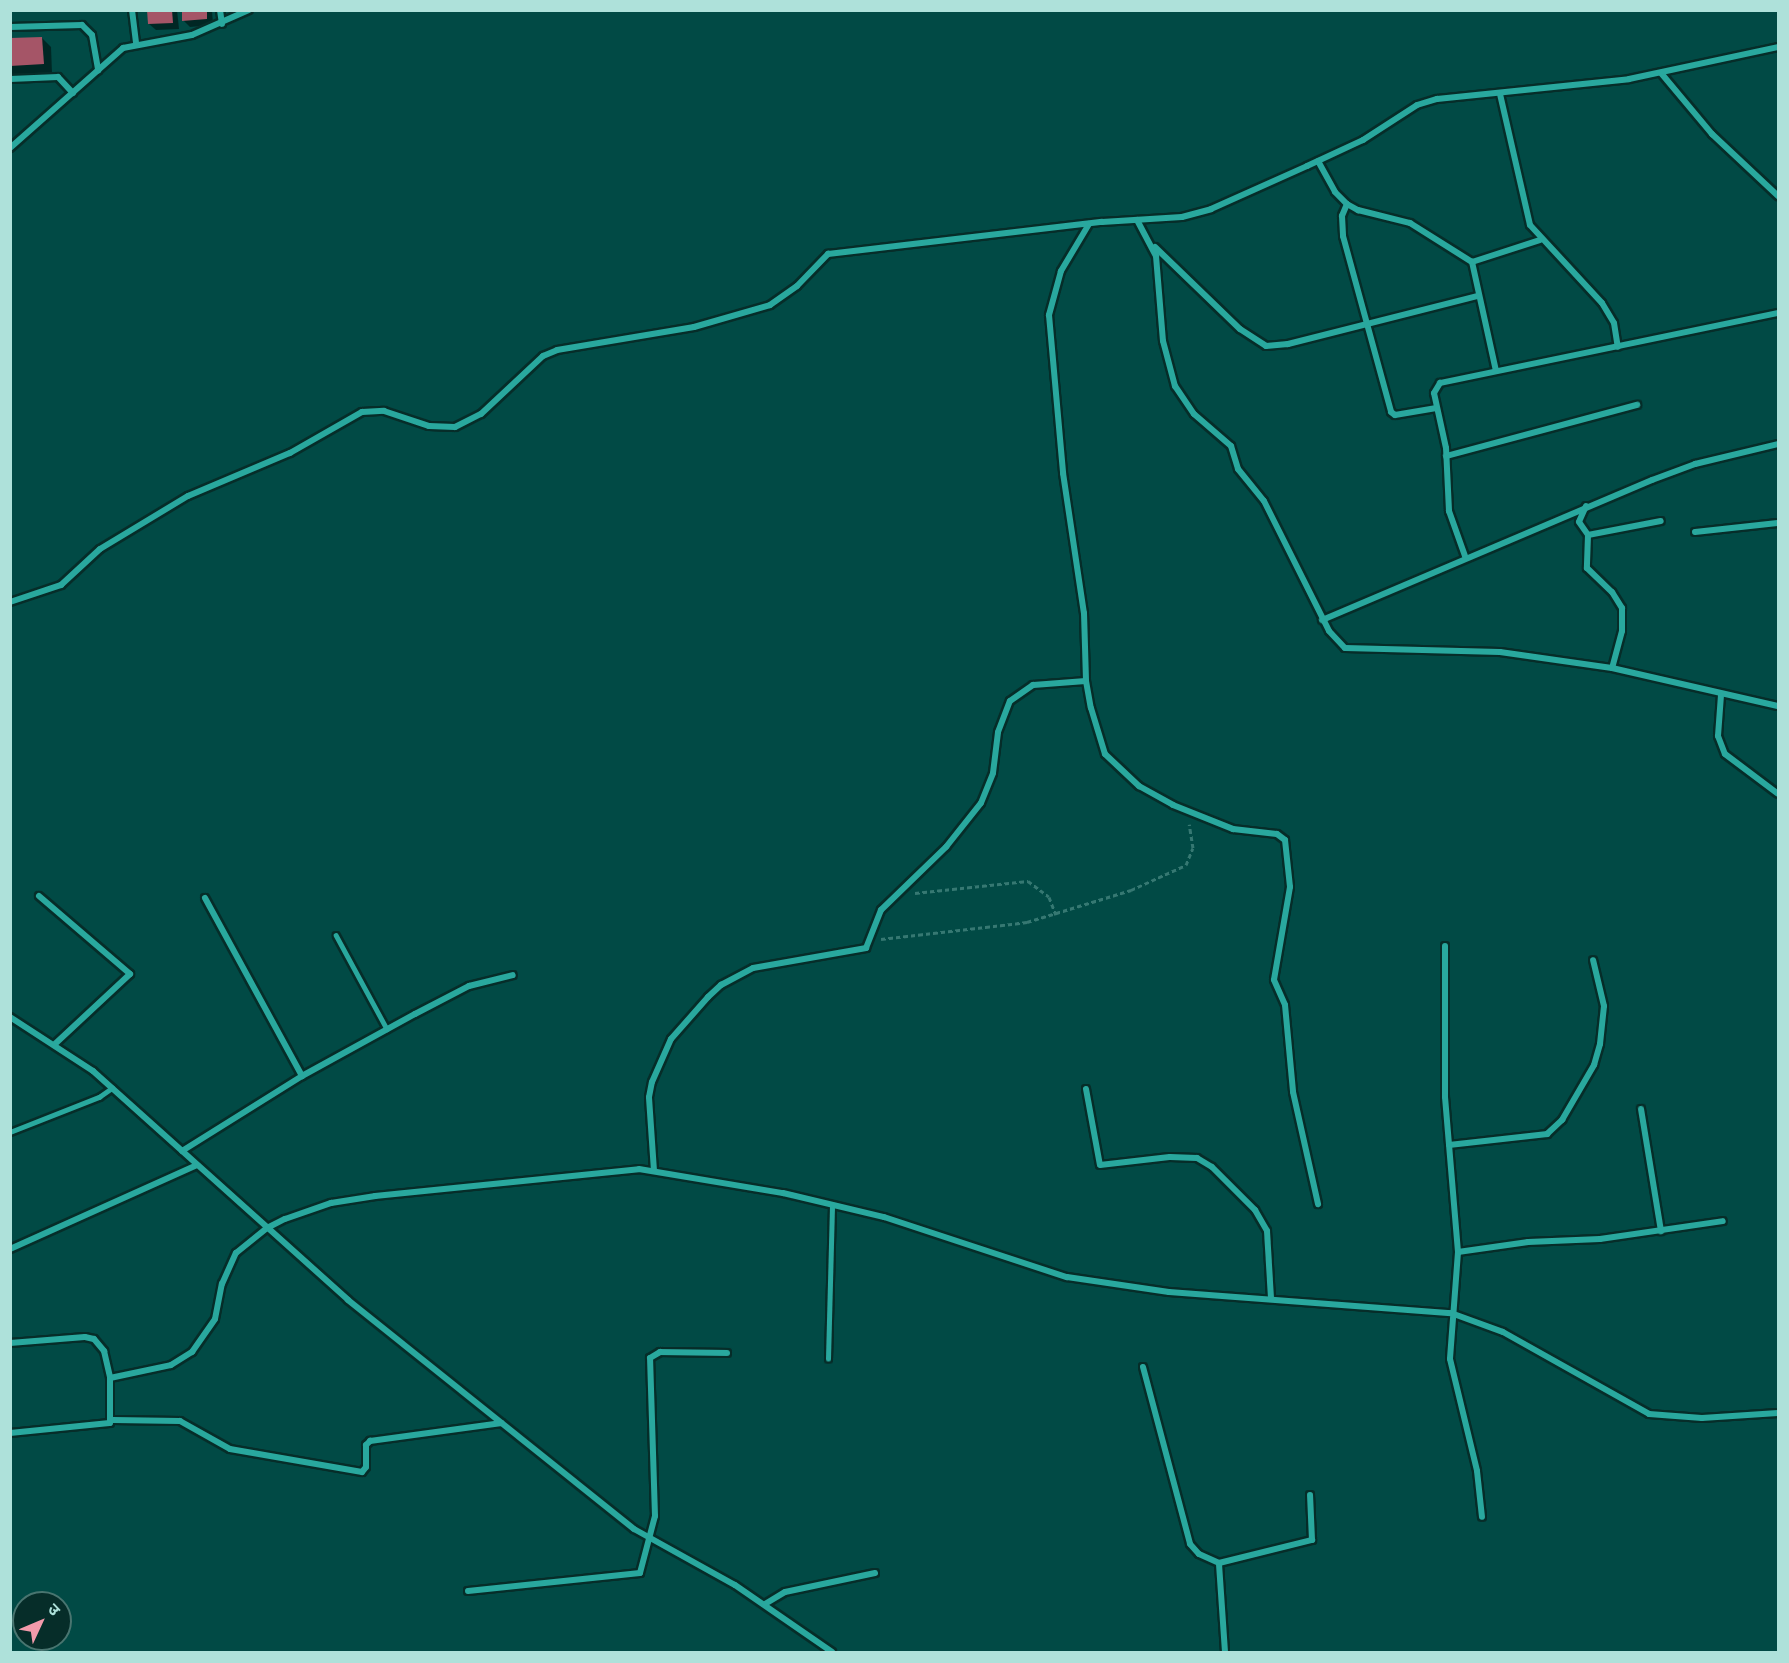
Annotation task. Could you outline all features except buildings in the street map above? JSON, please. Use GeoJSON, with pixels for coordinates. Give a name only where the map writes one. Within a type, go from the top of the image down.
{"type":"FeatureCollection","features":[{"type":"Feature","properties":{"kind":"street"},"geometry":{"type":"LineString","coordinates":[[132,10],[136,44]]}},
{"type":"Feature","properties":{"kind":"street"},"geometry":{"type":"LineString","coordinates":[[220,10],[222,24]]}},
{"type":"Feature","properties":{"kind":"street"},"geometry":{"type":"LineString","coordinates":[[10,148],[123,48],[192,35],[222,24],[249,10]]}},
{"type":"Feature","properties":{"kind":"street"},"geometry":{"type":"LineString","coordinates":[[10,27],[82,25],[92,35],[98,69]]}},
{"type":"Feature","properties":{"kind":"street"},"geometry":{"type":"LineString","coordinates":[[10,602],[61,585],[100,549],[188,496],[290,453],[362,412],[384,411],[429,426],[455,427],[481,414],[543,356],[557,350],[694,327],[770,305],[797,286],[828,254],[1089,224],[1161,220],[1211,209],[1318,161],[1379,131],[1418,105],[1437,99],[1500,94],[1661,73],[1779,47]]}},
{"type":"Feature","properties":{"kind":"street"},"geometry":{"type":"LineString","coordinates":[[1661,73],[1712,134],[1779,195]]}},
{"type":"Feature","properties":{"kind":"street"},"geometry":{"type":"LineString","coordinates":[[10,79],[58,77],[73,93]]}},
{"type":"Feature","properties":{"kind":"street"},"geometry":{"type":"LineString","coordinates":[[1500,94],[1530,225],[1540,240],[1602,303],[1614,323],[1618,347]]}},
{"type":"Feature","properties":{"kind":"street"},"geometry":{"type":"LineString","coordinates":[[1318,161],[1335,192],[1347,204],[1358,210],[1410,223],[1472,262],[1496,371]]}},
{"type":"Feature","properties":{"kind":"street"},"geometry":{"type":"LineString","coordinates":[[1347,204],[1342,216],[1343,236],[1369,324],[1391,412],[1395,414],[1436,408]]}},
{"type":"Feature","properties":{"kind":"street"},"geometry":{"type":"LineString","coordinates":[[1137,220],[1154,246],[1240,329],[1266,346],[1369,324],[1478,296]]}},
{"type":"Feature","properties":{"kind":"street"},"geometry":{"type":"LineString","coordinates":[[1089,224],[1061,271],[1048,315],[1063,473],[1084,613],[1086,681],[1099,740],[1114,766],[1140,786],[1187,810],[1233,829],[1277,834],[1286,840],[1290,887],[1274,980],[1285,1005],[1293,1092],[1318,1204]]}},
{"type":"Feature","properties":{"kind":"street"},"geometry":{"type":"LineString","coordinates":[[1472,262],[1540,240]]}},
{"type":"Feature","properties":{"kind":"street"},"geometry":{"type":"LineString","coordinates":[[1154,246],[1163,341],[1175,386],[1194,414],[1231,446],[1238,468],[1264,501],[1322,620],[1335,641],[1357,651],[1500,652],[1612,668],[1721,695],[1779,706]]}},
{"type":"Feature","properties":{"kind":"street"},"geometry":{"type":"LineString","coordinates":[[1465,556],[1449,511],[1446,456],[1434,393],[1440,383],[1779,313]]}},
{"type":"Feature","properties":{"kind":"street"},"geometry":{"type":"LineString","coordinates":[[1446,456],[1637,405]]}},
{"type":"Feature","properties":{"kind":"street"},"geometry":{"type":"LineString","coordinates":[[1322,620],[1465,556],[1695,464],[1779,444]]}},
{"type":"Feature","properties":{"kind":"street"},"geometry":{"type":"LineString","coordinates":[[1586,506],[1580,522],[1588,535],[1587,568],[1612,592],[1622,608],[1622,631],[1612,668]]}},
{"type":"Feature","properties":{"kind":"street"},"geometry":{"type":"LineString","coordinates":[[1588,535],[1661,521]]}},
{"type":"Feature","properties":{"kind":"street"},"geometry":{"type":"LineString","coordinates":[[1695,531],[1779,522]]}},
{"type":"Feature","properties":{"kind":"street"},"geometry":{"type":"LineString","coordinates":[[654,1171],[649,1098],[652,1082],[671,1039],[708,997],[721,985],[753,968],[860,950],[870,940],[875,919],[896,895],[946,847],[981,803],[993,772],[998,732],[1010,701],[1033,685],[1086,681]]}},
{"type":"Feature","properties":{"kind":"street"},"geometry":{"type":"LineString","coordinates":[[1721,695],[1718,736],[1725,754],[1779,794]]}},
{"type":"Feature","properties":{"kind":"street"},"geometry":{"type":"LineString","coordinates":[[39,896],[130,974],[55,1044]]}},
{"type":"Feature","properties":{"kind":"street"},"geometry":{"type":"LineString","coordinates":[[205,898],[302,1076]]}},
{"type":"Feature","properties":{"kind":"street"},"geometry":{"type":"LineString","coordinates":[[1445,946],[1444,1074],[1458,1252],[1451,1313],[1450,1359],[1477,1471],[1482,1517]]}},
{"type":"Feature","properties":{"kind":"street"},"geometry":{"type":"LineString","coordinates":[[1449,1145],[1547,1134],[1562,1120],[1594,1065],[1600,1044],[1604,1006],[1593,960]]}},
{"type":"Feature","properties":{"kind":"street"},"geometry":{"type":"LineString","coordinates":[[182,1151],[302,1076],[387,1029],[469,986],[513,975]]}},
{"type":"Feature","properties":{"kind":"street"},"geometry":{"type":"LineString","coordinates":[[10,1017],[55,1044],[112,1088],[348,1300],[648,1537],[765,1604],[832,1653]]}},
{"type":"Feature","properties":{"kind":"street"},"geometry":{"type":"LineString","coordinates":[[1086,1089],[1100,1165],[1170,1157],[1197,1158],[1212,1167],[1255,1210],[1267,1231],[1271,1299]]}},
{"type":"Feature","properties":{"kind":"street"},"geometry":{"type":"LineString","coordinates":[[1641,1109],[1661,1231]]}},
{"type":"Feature","properties":{"kind":"street"},"geometry":{"type":"LineString","coordinates":[[10,1249],[197,1165]]}},
{"type":"Feature","properties":{"kind":"street"},"geometry":{"type":"LineString","coordinates":[[110,1378],[171,1365],[192,1352],[215,1319],[227,1268],[237,1253],[267,1228],[331,1203],[375,1196],[639,1169],[884,1217],[1067,1277],[1169,1292],[1451,1313],[1503,1332],[1649,1414],[1702,1418],[1779,1413]]}},
{"type":"Feature","properties":{"kind":"street"},"geometry":{"type":"LineString","coordinates":[[1458,1252],[1661,1231],[1723,1221]]}},
{"type":"Feature","properties":{"kind":"street"},"geometry":{"type":"LineString","coordinates":[[10,1343],[85,1337],[94,1339],[104,1351],[110,1378],[112,1420],[108,1425],[10,1433]]}},
{"type":"Feature","properties":{"kind":"street"},"geometry":{"type":"LineString","coordinates":[[468,1591],[637,1574],[644,1566],[648,1537],[655,1516],[650,1358],[660,1352],[727,1353]]}},
{"type":"Feature","properties":{"kind":"street"},"geometry":{"type":"LineString","coordinates":[[1143,1367],[1190,1544],[1199,1554],[1220,1563],[1312,1540],[1310,1495]]}},
{"type":"Feature","properties":{"kind":"street"},"geometry":{"type":"LineString","coordinates":[[112,1420],[180,1421],[230,1449],[362,1472],[366,1467],[366,1445],[370,1441],[502,1423]]}},
{"type":"Feature","properties":{"kind":"street"},"geometry":{"type":"LineString","coordinates":[[1220,1563],[1225,1653]]}},
{"type":"Feature","properties":{"kind":"street"},"geometry":{"type":"LineString","coordinates":[[765,1604],[786,1592],[875,1573]]}},
{"type":"Feature","properties":{"kind":"lane"},"geometry":{"type":"LineString","coordinates":[[336,935],[387,1029]]}},
{"type":"Feature","properties":{"kind":"lane"},"geometry":{"type":"LineString","coordinates":[[10,1132],[99,1097],[112,1088]]}},
{"type":"Feature","properties":{"kind":"lane"},"geometry":{"type":"LineString","coordinates":[[828,1359],[832,1205]]}},
{"type":"Feature","properties":{"kind":"path"},"geometry":{"type":"LineString","coordinates":[[870,940],[999,927],[1056,915],[1131,890],[1186,865],[1193,848],[1187,810]]}},
{"type":"Feature","properties":{"kind":"path"},"geometry":{"type":"LineString","coordinates":[[896,895],[1028,882],[1049,897],[1056,915]]}}]}
